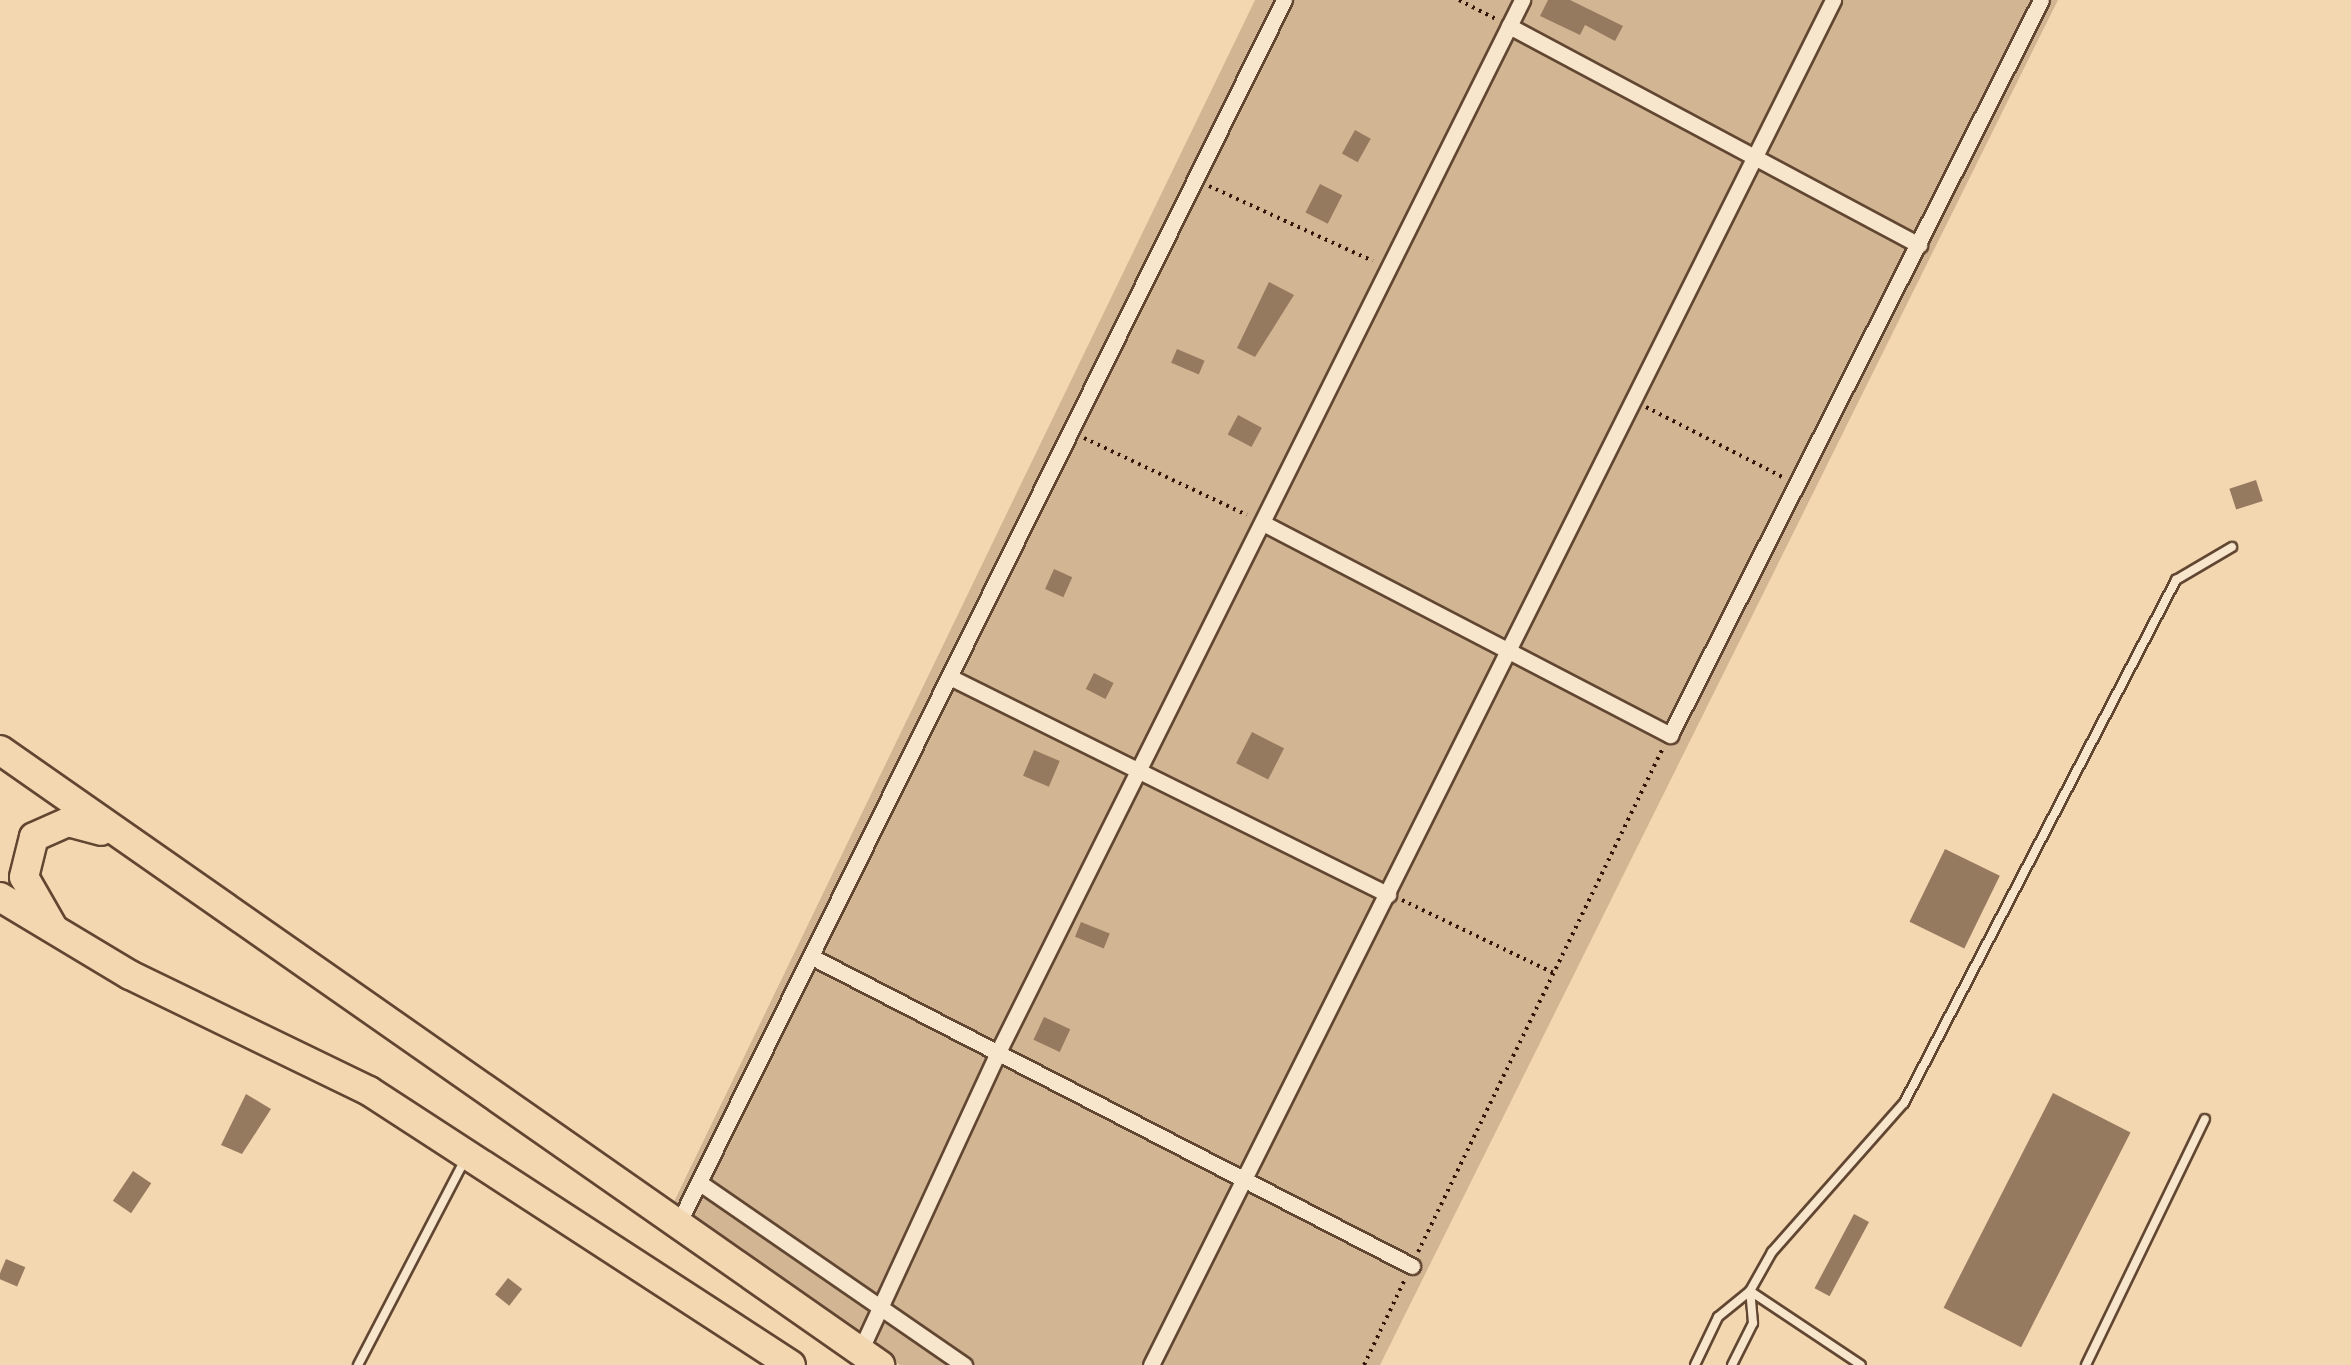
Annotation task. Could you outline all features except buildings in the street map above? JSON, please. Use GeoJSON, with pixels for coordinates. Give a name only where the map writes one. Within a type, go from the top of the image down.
{"type":"FeatureCollection","features":[{"type":"Feature","properties":{"kind":"highway"},"geometry":{"type":"LineString","coordinates":[[0,750],[870,1358]]}},
{"type":"Feature","properties":{"kind":"highway"},"geometry":{"type":"LineString","coordinates":[[58,934],[24,878],[34,837],[68,822],[134,846]]}},
{"type":"Feature","properties":{"kind":"highway"},"geometry":{"type":"LineString","coordinates":[[0,897],[58,934],[320,1064],[468,1155],[790,1365]]}},
{"type":"Feature","properties":{"kind":"street"},"geometry":{"type":"LineString","coordinates":[[677,1226],[952,678],[1284,0]]}},
{"type":"Feature","properties":{"kind":"street"},"geometry":{"type":"LineString","coordinates":[[870,1358],[882,1306],[997,1054],[1140,776],[1522,0]]}},
{"type":"Feature","properties":{"kind":"street"},"geometry":{"type":"LineString","coordinates":[[1151,1365],[1508,648],[1758,162],[1833,0]]}},
{"type":"Feature","properties":{"kind":"street"},"geometry":{"type":"LineString","coordinates":[[1265,524],[1670,735],[2041,0]]}},
{"type":"Feature","properties":{"kind":"street"},"geometry":{"type":"LineString","coordinates":[[1509,26],[1758,162],[1920,244]]}},
{"type":"Feature","properties":{"kind":"street"},"geometry":{"type":"LineString","coordinates":[[952,678],[1140,776],[1388,894]]}},
{"type":"Feature","properties":{"kind":"street"},"geometry":{"type":"LineString","coordinates":[[812,957],[1412,1266]]}},
{"type":"Feature","properties":{"kind":"street"},"geometry":{"type":"LineString","coordinates":[[700,1183],[964,1365]]}},
{"type":"Feature","properties":{"kind":"lane"},"geometry":{"type":"LineString","coordinates":[[1695,1365],[1718,1316],[1750,1290],[1772,1252],[1904,1103],[2176,580],[2232,547]]}},
{"type":"Feature","properties":{"kind":"lane"},"geometry":{"type":"LineString","coordinates":[[2086,1365],[2205,1118]]}},
{"type":"Feature","properties":{"kind":"lane"},"geometry":{"type":"LineString","coordinates":[[358,1365],[468,1155]]}},
{"type":"Feature","properties":{"kind":"lane"},"geometry":{"type":"LineString","coordinates":[[1732,1365],[1753,1323],[1750,1290]]}},
{"type":"Feature","properties":{"kind":"lane"},"geometry":{"type":"LineString","coordinates":[[1750,1290],[1861,1365]]}},
{"type":"Feature","properties":{"kind":"path"},"geometry":{"type":"LineString","coordinates":[[1459,0],[1509,26]]}},
{"type":"Feature","properties":{"kind":"path"},"geometry":{"type":"LineString","coordinates":[[1196,180],[1390,269]]}},
{"type":"Feature","properties":{"kind":"path"},"geometry":{"type":"LineString","coordinates":[[1635,401],[1797,485]]}},
{"type":"Feature","properties":{"kind":"path"},"geometry":{"type":"LineString","coordinates":[[1072,432],[1265,524]]}},
{"type":"Feature","properties":{"kind":"path"},"geometry":{"type":"LineString","coordinates":[[1364,1365],[1670,735]]}},
{"type":"Feature","properties":{"kind":"path"},"geometry":{"type":"LineString","coordinates":[[1388,894],[1554,973]]}},
{"type":"Feature","properties":{"kind":"shaded area"},"geometry":{"type":"Polygon","coordinates":[[[1255,0],[2058,0],[1380,1365],[900,1365],[670,1210],[1255,0]]]}}]}
